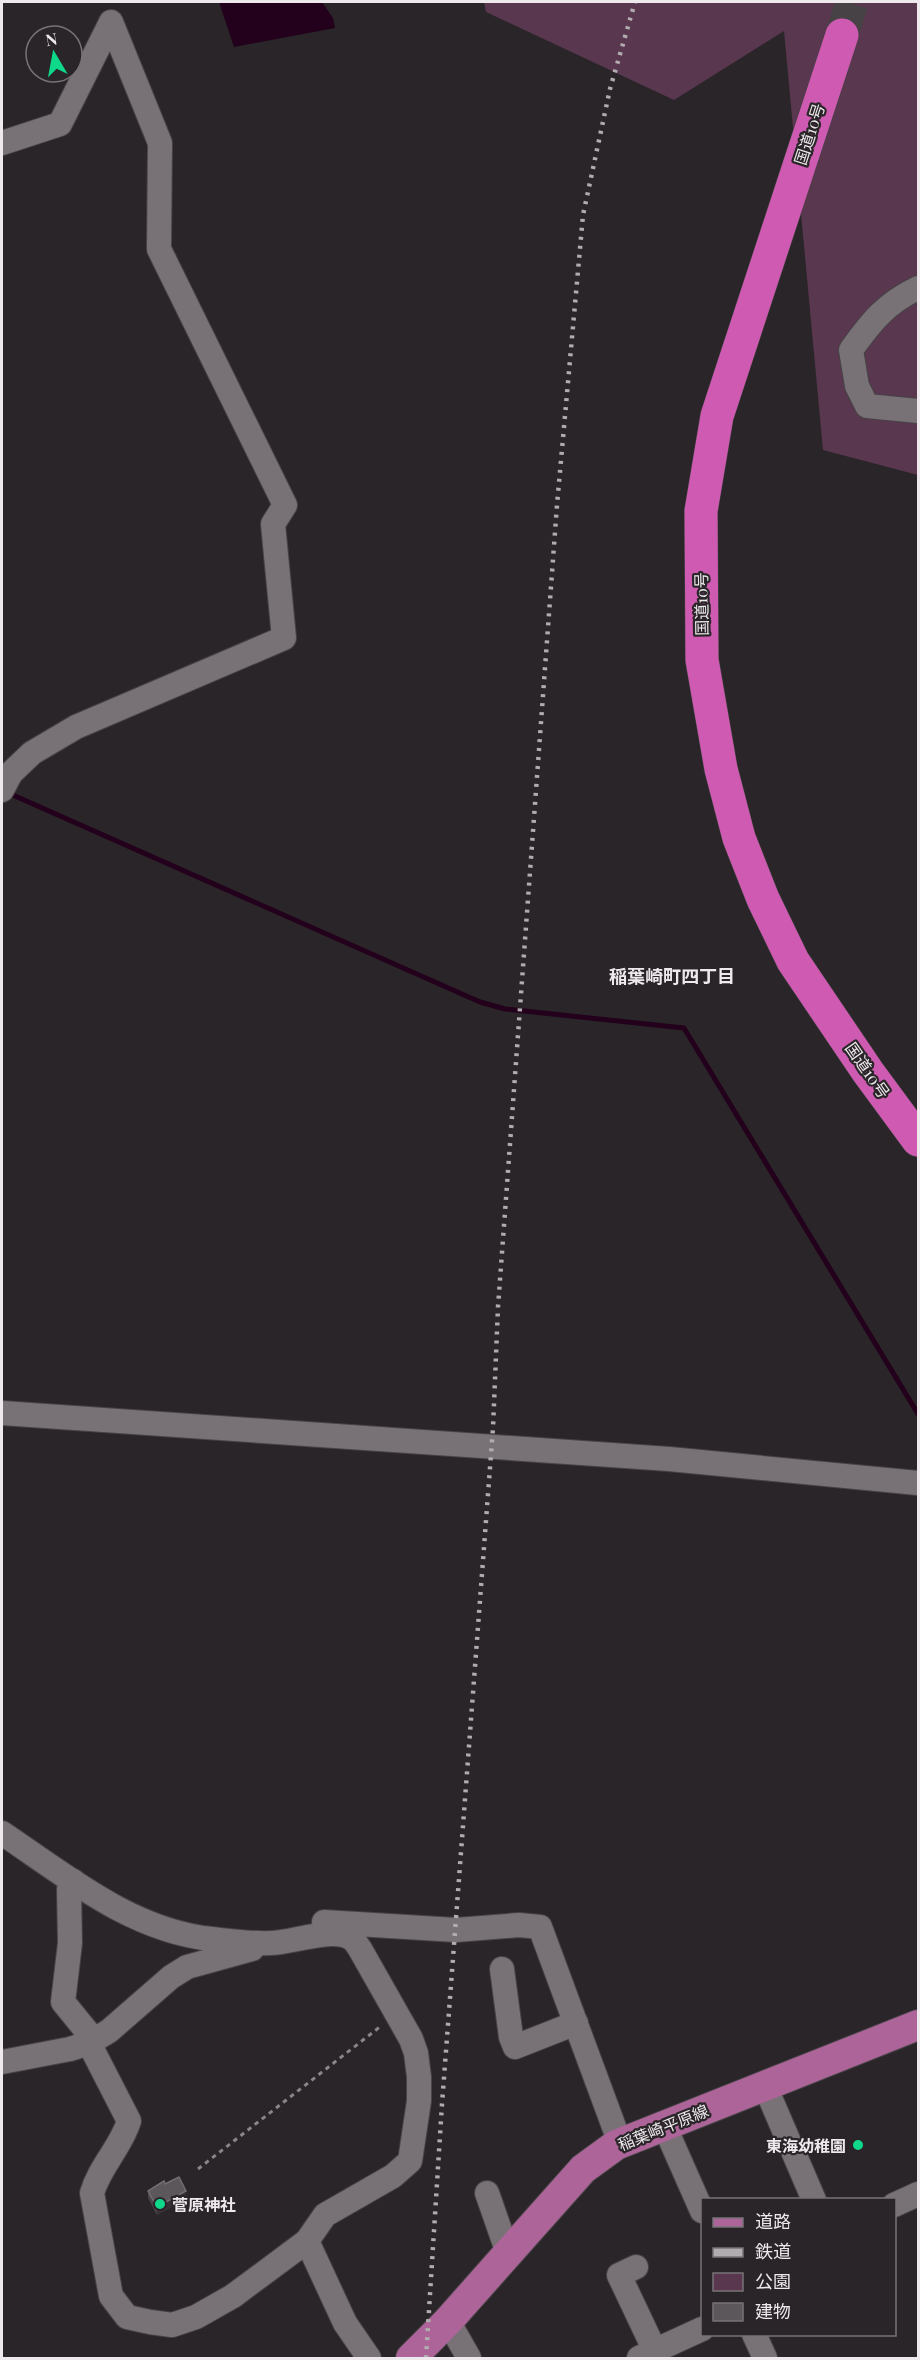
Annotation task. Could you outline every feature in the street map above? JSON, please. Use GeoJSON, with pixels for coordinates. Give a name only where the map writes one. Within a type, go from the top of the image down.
{"type":"FeatureCollection","features":[{"type":"Feature","properties":{"kind":"highway","name":"国道10号"},"geometry":{"type":"LineString","coordinates":[[842,35],[717,416],[701,511],[702,660],[724,780],[739,838],[764,899],[794,961],[868,1072],[918,1140]]}},
{"type":"Feature","properties":{"kind":"main road","name":"稲葉崎平原線"},"geometry":{"type":"LineString","coordinates":[[411,2358],[448,2321],[582,2169],[620,2143],[918,2025]]}},
{"type":"Feature","properties":{"kind":"street"},"geometry":{"type":"LineString","coordinates":[[2,143],[60,124],[111,22],[160,144],[159,249],[285,505],[273,524],[284,638],[76,727],[32,753],[5,784]]}},
{"type":"Feature","properties":{"kind":"street"},"geometry":{"type":"LineString","coordinates":[[918,288],[899,297],[874,318],[851,350],[857,386],[867,406],[918,411]]}},
{"type":"Feature","properties":{"kind":"street"},"geometry":{"type":"LineString","coordinates":[[2,1413],[669,1459],[918,1484]]}},
{"type":"Feature","properties":{"kind":"street"},"geometry":{"type":"LineString","coordinates":[[2,1833],[73,1881],[142,1922],[211,1939],[272,1943]]}},
{"type":"Feature","properties":{"kind":"street"},"geometry":{"type":"LineString","coordinates":[[2,2062],[70,2049],[91,2042],[109,2031],[171,1977],[187,1967],[272,1943],[342,1935],[353,1939],[411,2039],[419,2077],[419,2101],[410,2161],[393,2176],[325,2215],[307,2241],[233,2296],[195,2317],[172,2325],[127,2317],[111,2296],[92,2193],[96,2179],[126,2132],[129,2121],[91,2042],[63,2002],[70,1943],[69,1889],[73,1881]]}},
{"type":"Feature","properties":{"kind":"street"},"geometry":{"type":"LineString","coordinates":[[231,1940],[319,1922],[456,1930],[519,1925],[540,1927],[620,2143]]}},
{"type":"Feature","properties":{"kind":"street"},"geometry":{"type":"LineString","coordinates":[[502,1969],[511,2037],[515,2047],[576,2023]]}},
{"type":"Feature","properties":{"kind":"street"},"geometry":{"type":"LineString","coordinates":[[765,2086],[810,2198]]}},
{"type":"Feature","properties":{"kind":"street"},"geometry":{"type":"LineString","coordinates":[[664,2126],[701,2209]]}},
{"type":"Feature","properties":{"kind":"street"},"geometry":{"type":"LineString","coordinates":[[487,2193],[508,2253]]}},
{"type":"Feature","properties":{"kind":"street"},"geometry":{"type":"LineString","coordinates":[[896,2204],[918,2194]]}},
{"type":"Feature","properties":{"kind":"street"},"geometry":{"type":"LineString","coordinates":[[307,2241],[345,2323],[369,2358]]}},
{"type":"Feature","properties":{"kind":"street"},"geometry":{"type":"LineString","coordinates":[[636,2267],[619,2275],[647,2355],[701,2329]]}},
{"type":"Feature","properties":{"kind":"street"},"geometry":{"type":"LineString","coordinates":[[448,2321],[470,2358]]}},
{"type":"Feature","properties":{"kind":"street"},"geometry":{"type":"LineString","coordinates":[[755,2336],[765,2358]]}},
{"type":"Feature","properties":{"kind":"path"},"geometry":{"type":"LineString","coordinates":[[198,2169],[397,2014]]}},
{"type":"Feature","properties":{"kind":"green space"},"geometry":{"type":"Polygon","coordinates":[[[484,2],[918,2],[918,475],[823,450],[784,31],[674,100],[486,12],[484,2]]]}},
{"type":"Feature","properties":{"kind":"shaded area"},"geometry":{"type":"Polygon","coordinates":[[[219,2],[322,2],[333,18],[335,28],[234,47],[219,2]]]}},
{"type":"Feature","properties":{"kind":"building"},"geometry":{"type":"Polygon","coordinates":[[[179,2177],[186,2191],[157,2207],[148,2191],[164,2181],[165,2184],[179,2177]]]}},
{"type":"Feature","properties":{"kind":"waterway"},"geometry":{"type":"LineString","coordinates":[[6,792],[480,1002],[505,1009],[684,1028],[918,1414]]}},
{"type":"Feature","properties":{"kind":"tunnel"},"geometry":{"type":"LineString","coordinates":[[842,35],[852,2]]}},
{"type":"Feature","properties":{"kind":"railway"},"geometry":{"type":"LineString","coordinates":[[426,2358],[442,2104],[493,1428],[498,1307],[557,505],[583,215],[610,89],[635,2]]}},
{"type":"Feature","properties":{"kind":"place","name":"東海幼稚園"},"geometry":{"type":"Point","coordinates":[858,2145]}},
{"type":"Feature","properties":{"kind":"place","name":"菅原神社"},"geometry":{"type":"Point","coordinates":[160,2204]}},
{"type":"Feature","properties":{"kind":"district","name":"稲葉崎町四丁目"},"geometry":{"type":"Point","coordinates":[672,976]}}]}
